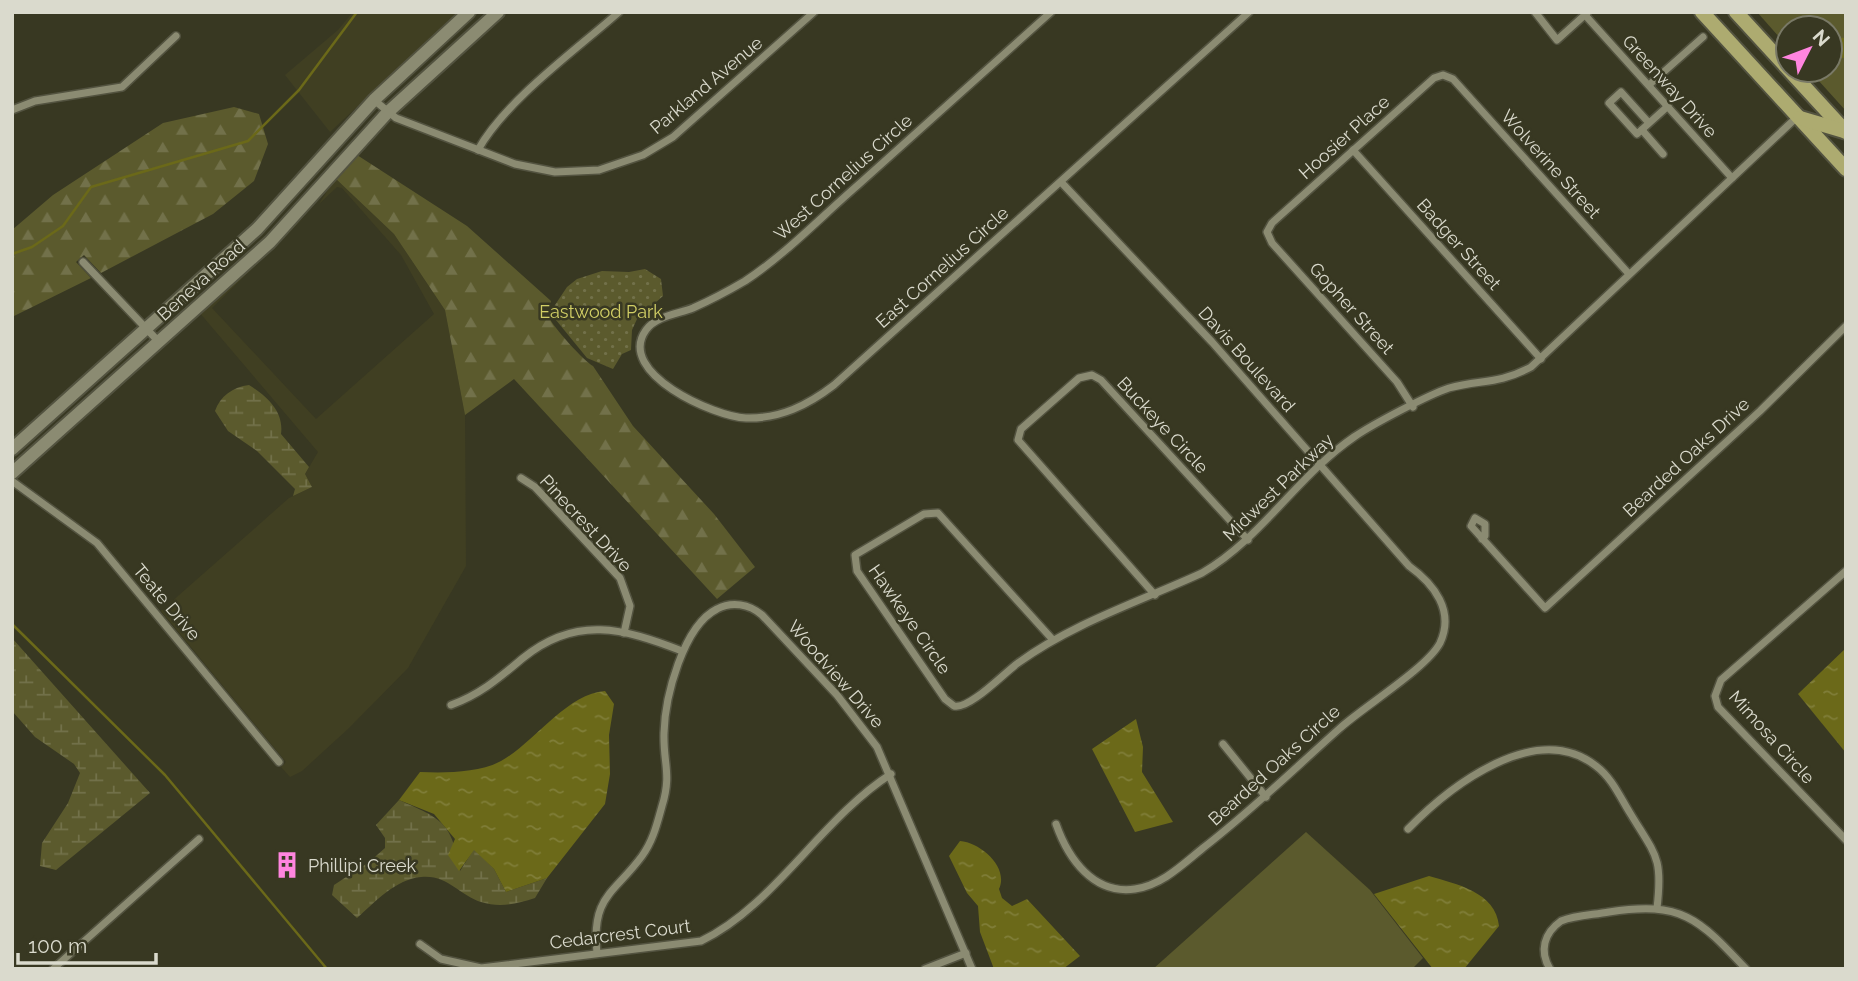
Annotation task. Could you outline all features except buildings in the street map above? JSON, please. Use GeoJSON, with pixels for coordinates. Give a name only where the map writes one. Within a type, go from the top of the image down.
{"type":"FeatureCollection","features":[{"type":"Feature","properties":{"kind":"main road","name":"Beneva Road"},"geometry":{"type":"LineString","coordinates":[[12,449],[257,229],[374,100],[468,12]]}},
{"type":"Feature","properties":{"kind":"main road","name":"Beneva Road"},"geometry":{"type":"LineString","coordinates":[[12,473],[270,242],[400,99],[498,12]]}},
{"type":"Feature","properties":{"kind":"main road"},"geometry":{"type":"LineString","coordinates":[[1702,12],[1846,169]]}},
{"type":"Feature","properties":{"kind":"main road"},"geometry":{"type":"LineString","coordinates":[[1736,12],[1846,132]]}},
{"type":"Feature","properties":{"kind":"main road"},"geometry":{"type":"LineString","coordinates":[[1797,117],[1846,132]]}},
{"type":"Feature","properties":{"kind":"street"},"geometry":{"type":"LineString","coordinates":[[478,150],[487,132],[507,112],[619,12]]}},
{"type":"Feature","properties":{"kind":"street","name":"Parkland Avenue"},"geometry":{"type":"LineString","coordinates":[[374,100],[396,118],[515,164],[555,172],[598,170],[643,155],[686,127],[814,12]]}},
{"type":"Feature","properties":{"kind":"street","name":"West Cornelius Circle"},"geometry":{"type":"LineString","coordinates":[[642,339],[653,323],[717,297],[776,257],[1051,12]]}},
{"type":"Feature","properties":{"kind":"street","name":"East Cornelius Circle"},"geometry":{"type":"LineString","coordinates":[[642,339],[642,355],[649,367],[672,389],[704,408],[745,418],[770,416],[797,408],[834,386],[1249,12]]}},
{"type":"Feature","properties":{"kind":"street"},"geometry":{"type":"LineString","coordinates":[[1533,13],[1557,40],[1586,14]]}},
{"type":"Feature","properties":{"kind":"street","name":"Greenway Drive"},"geometry":{"type":"LineString","coordinates":[[1586,14],[1732,178]]}},
{"type":"Feature","properties":{"kind":"street"},"geometry":{"type":"LineString","coordinates":[[12,110],[34,101],[122,87],[176,36]]}},
{"type":"Feature","properties":{"kind":"street"},"geometry":{"type":"LineString","coordinates":[[1649,85],[1703,37]]}},
{"type":"Feature","properties":{"kind":"street","name":"Hoosier Place"},"geometry":{"type":"LineString","coordinates":[[1268,232],[1272,223],[1434,78],[1448,76]]}},
{"type":"Feature","properties":{"kind":"street","name":"Wolverine Street"},"geometry":{"type":"LineString","coordinates":[[1448,76],[1629,274]]}},
{"type":"Feature","properties":{"kind":"street"},"geometry":{"type":"LineString","coordinates":[[1649,123],[1621,92],[1609,103],[1637,134],[1668,106]]}},
{"type":"Feature","properties":{"kind":"street","name":"Midwest Parkway"},"geometry":{"type":"LineString","coordinates":[[958,708],[966,706],[1010,669],[1052,640],[1210,568],[1248,540],[1321,464],[1354,437],[1446,389],[1504,380],[1541,359],[1797,117]]}},
{"type":"Feature","properties":{"kind":"street"},"geometry":{"type":"LineString","coordinates":[[1642,130],[1663,153]]}},
{"type":"Feature","properties":{"kind":"street","name":"Badger Street"},"geometry":{"type":"LineString","coordinates":[[1353,150],[1541,359]]}},
{"type":"Feature","properties":{"kind":"street","name":"Davis Boulevard"},"geometry":{"type":"LineString","coordinates":[[1060,182],[1321,464],[1405,562]]}},
{"type":"Feature","properties":{"kind":"street","name":"Gopher Street"},"geometry":{"type":"LineString","coordinates":[[1268,232],[1272,243],[1397,382],[1413,407]]}},
{"type":"Feature","properties":{"kind":"street"},"geometry":{"type":"LineString","coordinates":[[83,262],[159,342]]}},
{"type":"Feature","properties":{"kind":"street","name":"Bearded Oaks Drive"},"geometry":{"type":"LineString","coordinates":[[1482,539],[1545,608],[1760,411],[1846,326]]}},
{"type":"Feature","properties":{"kind":"street","name":"Buckeye Circle"},"geometry":{"type":"LineString","coordinates":[[1155,594],[1018,440],[1021,429],[1079,378],[1088,375],[1101,380],[1248,540]]}},
{"type":"Feature","properties":{"kind":"street","name":"Pinecrest Drive"},"geometry":{"type":"LineString","coordinates":[[521,478],[535,487],[621,578],[629,606],[624,633]]}},
{"type":"Feature","properties":{"kind":"street","name":"Teate Drive"},"geometry":{"type":"LineString","coordinates":[[12,481],[97,543],[279,762]]}},
{"type":"Feature","properties":{"kind":"street","name":"Hawkeye Circle"},"geometry":{"type":"LineString","coordinates":[[958,708],[945,699],[857,571],[854,559],[859,550],[924,514],[938,513],[1052,640]]}},
{"type":"Feature","properties":{"kind":"street","name":"Bearded Oaks Circle"},"geometry":{"type":"LineString","coordinates":[[1056,824],[1066,851],[1090,877],[1116,888],[1135,889],[1166,877],[1266,797],[1354,715],[1426,660],[1439,643],[1444,619],[1440,598],[1427,580],[1405,562]]}},
{"type":"Feature","properties":{"kind":"street","name":"Mimosa Circle"},"geometry":{"type":"LineString","coordinates":[[1846,571],[1721,680],[1714,696],[1718,706],[1846,840]]}},
{"type":"Feature","properties":{"kind":"street","name":"Woodview Drive"},"geometry":{"type":"LineString","coordinates":[[597,953],[596,928],[603,900],[649,846],[667,793],[669,767],[665,725],[682,651],[696,625],[720,607],[740,604],[757,611],[857,718],[891,774],[972,969]]}},
{"type":"Feature","properties":{"kind":"street"},"geometry":{"type":"LineString","coordinates":[[451,705],[475,696],[498,681],[538,647],[562,634],[593,628],[624,633],[682,651]]}},
{"type":"Feature","properties":{"kind":"street"},"geometry":{"type":"LineString","coordinates":[[1223,744],[1266,797]]}},
{"type":"Feature","properties":{"kind":"street"},"geometry":{"type":"LineString","coordinates":[[1408,829],[1440,798],[1488,767],[1530,752],[1549,750],[1572,754],[1597,766],[1611,781],[1655,855],[1661,872],[1657,908]]}},
{"type":"Feature","properties":{"kind":"street","name":"Cedarcrest Court"},"geometry":{"type":"LineString","coordinates":[[421,944],[441,958],[474,967],[689,944],[712,935],[758,898],[862,792],[891,774]]}},
{"type":"Feature","properties":{"kind":"street"},"geometry":{"type":"LineString","coordinates":[[53,969],[199,839]]}},
{"type":"Feature","properties":{"kind":"street"},"geometry":{"type":"LineString","coordinates":[[1550,969],[1544,955],[1545,940],[1561,921],[1657,908],[1681,914],[1706,927],[1746,969]]}},
{"type":"Feature","properties":{"kind":"street"},"geometry":{"type":"LineString","coordinates":[[925,969],[966,953]]}},
{"type":"Feature","properties":{"kind":"shaded area"},"geometry":{"type":"Polygon","coordinates":[[[353,12],[459,12],[330,132],[285,75],[338,30],[353,12]]]}},
{"type":"Feature","properties":{"kind":"shaded area"},"geometry":{"type":"Polygon","coordinates":[[[335,178],[394,234],[445,310],[465,415],[466,566],[408,668],[349,728],[302,771],[290,777],[281,767],[286,762],[161,611],[289,498],[312,487],[305,474],[318,452],[199,312],[307,215],[212,308],[316,419],[434,314],[401,255],[342,188],[337,187],[319,204],[335,178]]]}},
{"type":"Feature","properties":{"kind":"green space"},"geometry":{"type":"Polygon","coordinates":[[[1757,12],[1846,12],[1846,111],[1822,84],[1844,84],[1844,14],[1774,14],[1774,31],[1757,12]]]}},
{"type":"Feature","properties":{"kind":"green space"},"geometry":{"type":"Polygon","coordinates":[[[234,107],[259,114],[268,144],[254,181],[213,214],[101,273],[84,255],[76,262],[91,278],[12,317],[12,230],[53,195],[163,123],[234,107]]]}},
{"type":"Feature","properties":{"kind":"green space"},"geometry":{"type":"Polygon","coordinates":[[[357,155],[467,226],[551,301],[549,317],[556,328],[593,366],[633,426],[714,514],[755,567],[717,599],[514,379],[465,415],[445,310],[394,234],[335,178],[357,155]]]}},
{"type":"Feature","properties":{"kind":"green space","name":"Eastwood Park"},"geometry":{"type":"Polygon","coordinates":[[[645,269],[661,279],[663,296],[637,319],[632,330],[631,350],[622,354],[613,369],[587,358],[556,320],[553,308],[567,287],[577,279],[602,271],[629,272],[645,269]]]}},
{"type":"Feature","properties":{"kind":"green space"},"geometry":{"type":"Polygon","coordinates":[[[249,385],[268,400],[277,412],[281,434],[309,467],[305,474],[312,487],[293,496],[295,489],[257,451],[228,431],[215,411],[228,393],[249,385]]]}},
{"type":"Feature","properties":{"kind":"green space"},"geometry":{"type":"Polygon","coordinates":[[[12,638],[150,793],[56,870],[40,866],[42,843],[68,803],[80,773],[74,764],[35,737],[13,712],[12,638]]]}},
{"type":"Feature","properties":{"kind":"green space"},"geometry":{"type":"Polygon","coordinates":[[[399,800],[426,812],[443,824],[453,842],[460,871],[474,849],[494,869],[506,892],[547,878],[535,898],[508,904],[488,904],[473,899],[446,882],[421,877],[395,887],[357,918],[332,895],[334,885],[385,848],[385,838],[376,825],[399,800]]]}},
{"type":"Feature","properties":{"kind":"green space"},"geometry":{"type":"Polygon","coordinates":[[[1306,832],[1370,890],[1423,958],[1412,969],[1153,969],[1306,832]]]}},
{"type":"Feature","properties":{"kind":"water"},"geometry":{"type":"Polygon","coordinates":[[[1844,38],[1846,38],[1844,58],[1844,38]]]}},
{"type":"Feature","properties":{"kind":"water"},"geometry":{"type":"Polygon","coordinates":[[[1846,648],[1846,753],[1798,694],[1846,648]]]}},
{"type":"Feature","properties":{"kind":"water"},"geometry":{"type":"Polygon","coordinates":[[[605,691],[614,704],[609,735],[610,774],[605,804],[547,878],[506,892],[494,869],[474,850],[459,871],[448,855],[455,839],[434,814],[399,800],[420,772],[462,771],[492,765],[513,753],[577,701],[605,691]]]}},
{"type":"Feature","properties":{"kind":"water"},"geometry":{"type":"Polygon","coordinates":[[[1136,719],[1143,747],[1142,772],[1173,822],[1135,832],[1092,749],[1136,719]]]}},
{"type":"Feature","properties":{"kind":"water"},"geometry":{"type":"Polygon","coordinates":[[[960,841],[984,851],[997,865],[1002,898],[1012,906],[1027,899],[1080,956],[1063,969],[994,969],[980,932],[978,906],[967,893],[949,856],[960,841]]]}},
{"type":"Feature","properties":{"kind":"water"},"geometry":{"type":"Polygon","coordinates":[[[1429,876],[1473,891],[1491,905],[1496,914],[1499,926],[1464,969],[1433,969],[1374,894],[1429,876]]]}},
{"type":"Feature","properties":{"kind":"waterway"},"geometry":{"type":"LineString","coordinates":[[12,254],[32,247],[63,226],[91,187],[248,141],[299,90],[357,12]]}},
{"type":"Feature","properties":{"kind":"waterway"},"geometry":{"type":"LineString","coordinates":[[12,624],[165,775],[327,969]]}},
{"type":"Feature","properties":{"kind":"place","name":"Phillipi Creek"},"geometry":{"type":"Point","coordinates":[287,865]}}]}
